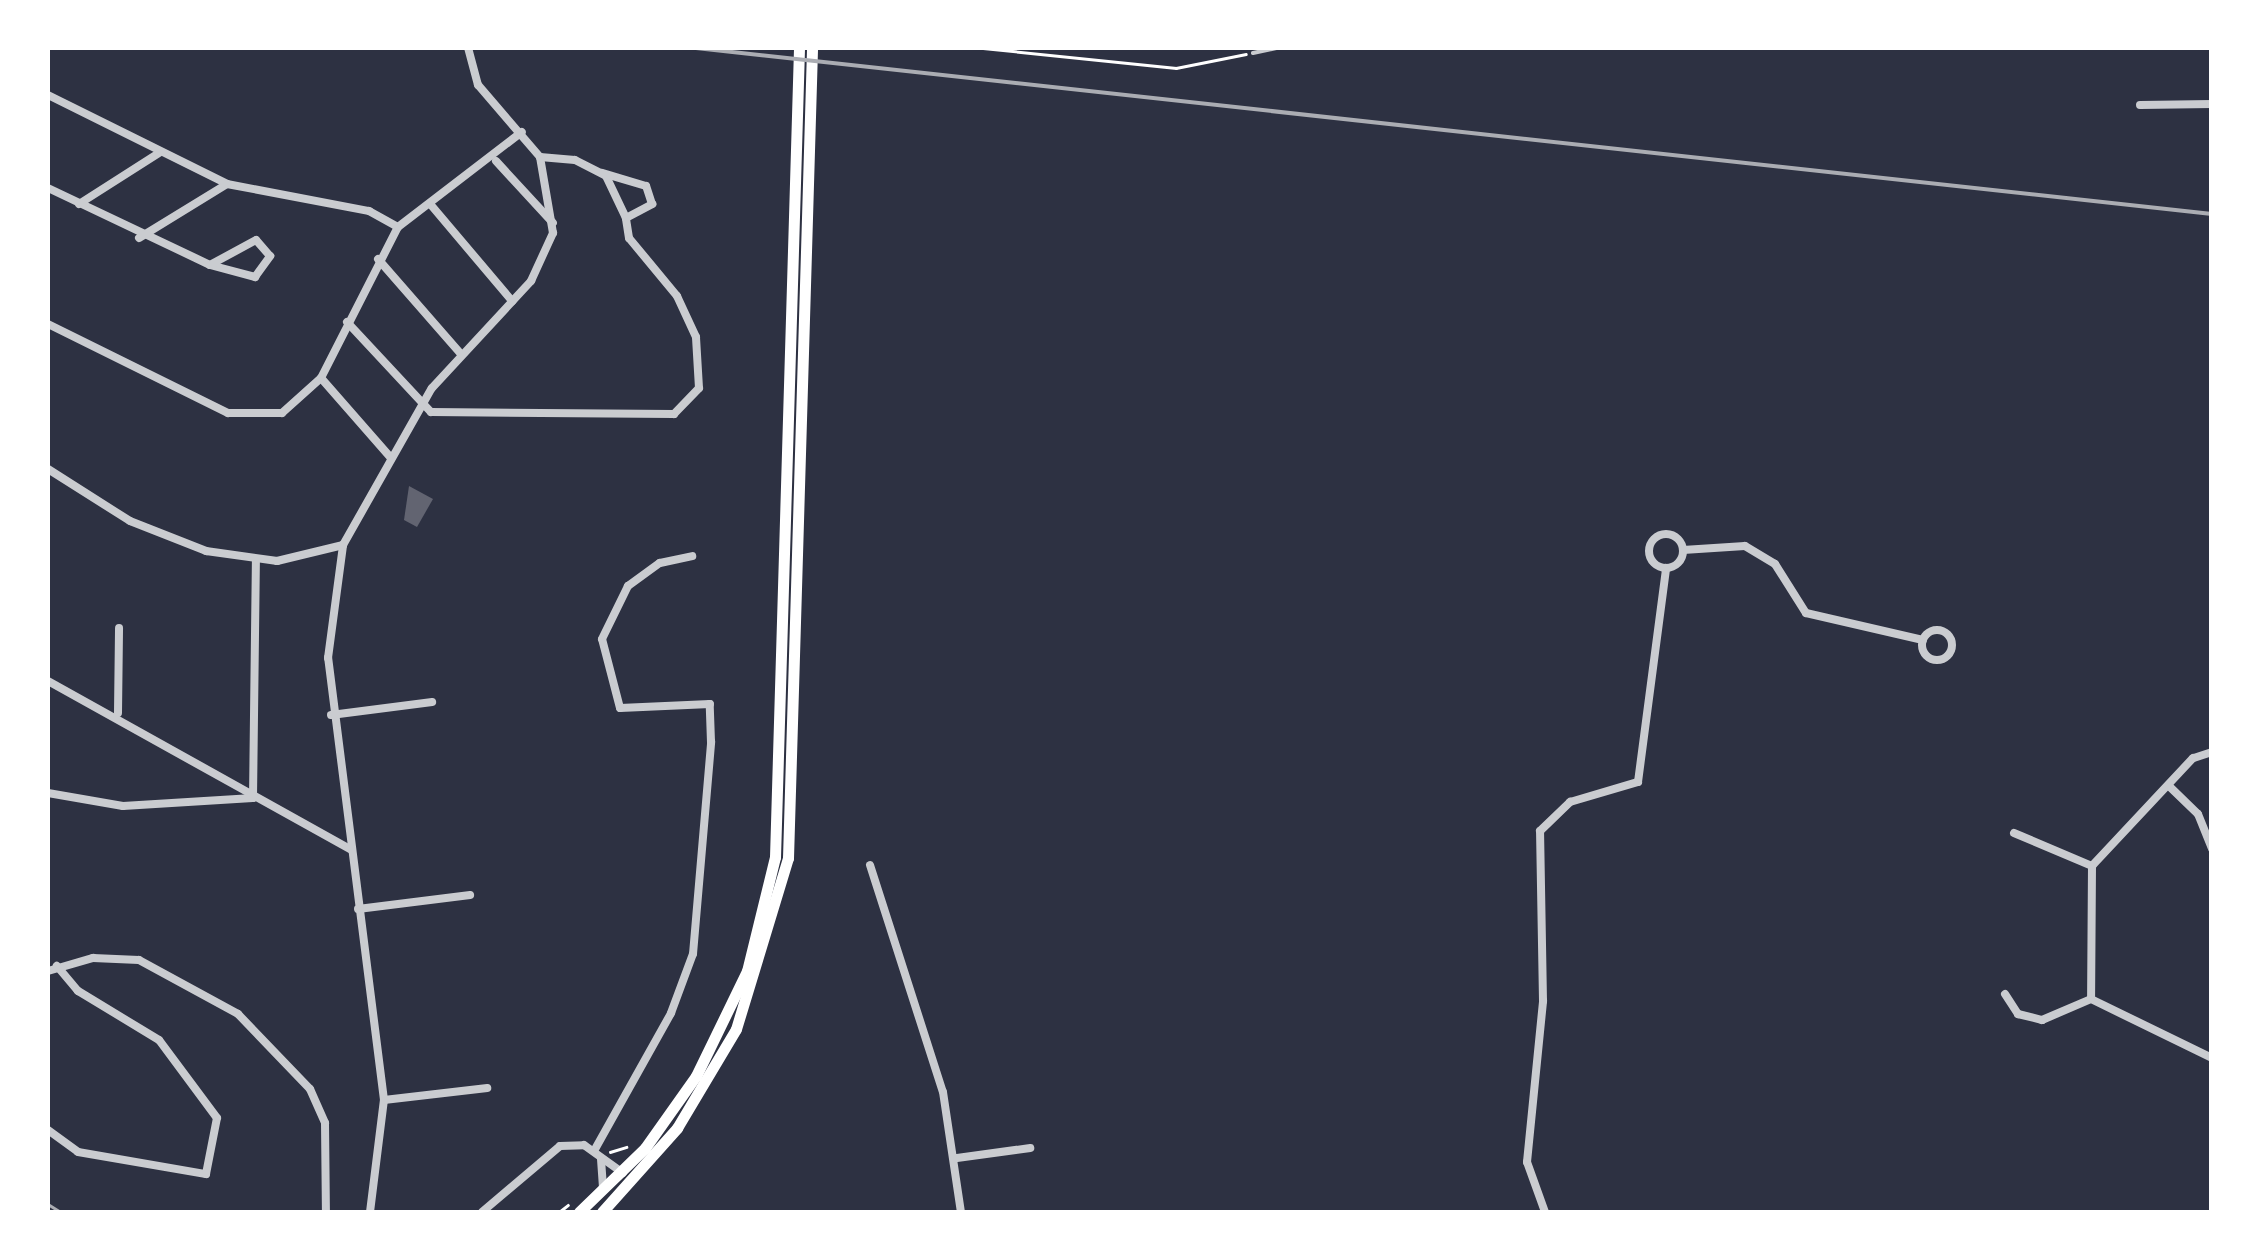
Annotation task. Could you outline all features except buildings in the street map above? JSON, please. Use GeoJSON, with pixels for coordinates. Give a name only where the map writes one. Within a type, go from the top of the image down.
{"type":"FeatureCollection","features":[{"type":"Feature","properties":{"kind":"main road"},"geometry":{"type":"LineString","coordinates":[[575,1208],[623,1172],[724,1024],[775,857],[799,48]]}},
{"type":"Feature","properties":{"kind":"main road"},"geometry":{"type":"LineString","coordinates":[[602,1212],[678,1128],[736,1029],[788,858],[812,48]]}},
{"type":"Feature","properties":{"kind":"street"},"geometry":{"type":"LineString","coordinates":[[370,1212],[384,1100],[332,714],[329,638],[343,545],[422,406],[546,258],[553,223],[540,157],[478,85],[468,48]]}},
{"type":"Feature","properties":{"kind":"street"},"geometry":{"type":"LineString","coordinates":[[48,95],[227,184],[369,211],[398,227]]}},
{"type":"Feature","properties":{"kind":"street"},"geometry":{"type":"LineString","coordinates":[[2140,105],[2212,104]]}},
{"type":"Feature","properties":{"kind":"street"},"geometry":{"type":"LineString","coordinates":[[48,324],[228,413],[282,412],[322,378],[378,259],[398,227],[496,161],[522,132]]}},
{"type":"Feature","properties":{"kind":"street"},"geometry":{"type":"LineString","coordinates":[[79,204],[159,153]]}},
{"type":"Feature","properties":{"kind":"street"},"geometry":{"type":"LineString","coordinates":[[540,157],[602,173],[621,172],[652,193],[649,207],[626,218]]}},
{"type":"Feature","properties":{"kind":"street"},"geometry":{"type":"LineString","coordinates":[[496,161],[553,223]]}},
{"type":"Feature","properties":{"kind":"street"},"geometry":{"type":"LineString","coordinates":[[347,322],[422,406],[449,416],[674,414],[688,404],[702,369],[689,314],[629,238],[626,218],[602,173]]}},
{"type":"Feature","properties":{"kind":"street"},"geometry":{"type":"LineString","coordinates":[[139,238],[227,184]]}},
{"type":"Feature","properties":{"kind":"street"},"geometry":{"type":"LineString","coordinates":[[48,188],[139,238],[210,265],[255,277],[270,256],[256,240],[210,265]]}},
{"type":"Feature","properties":{"kind":"street"},"geometry":{"type":"LineString","coordinates":[[430,205],[512,301]]}},
{"type":"Feature","properties":{"kind":"street"},"geometry":{"type":"LineString","coordinates":[[378,259],[462,354]]}},
{"type":"Feature","properties":{"kind":"street"},"geometry":{"type":"LineString","coordinates":[[322,378],[392,458]]}},
{"type":"Feature","properties":{"kind":"street"},"geometry":{"type":"LineString","coordinates":[[48,470],[166,536],[256,559],[308,559],[343,545]]}},
{"type":"Feature","properties":{"kind":"street"},"geometry":{"type":"LineString","coordinates":[[1666,568],[1652,561],[1653,540],[1674,536],[1683,550]]}},
{"type":"Feature","properties":{"kind":"street"},"geometry":{"type":"LineString","coordinates":[[1545,1212],[1526,1162],[1543,1000],[1540,831],[1570,802],[1638,782],[1666,568],[1683,550],[1745,546],[1776,564],[1806,613],[1922,640],[1945,632],[1950,653],[1928,658],[1922,640]]}},
{"type":"Feature","properties":{"kind":"street"},"geometry":{"type":"LineString","coordinates":[[594,1150],[671,1013],[704,909],[710,704],[620,708],[602,639],[628,586],[660,563],[692,556]]}},
{"type":"Feature","properties":{"kind":"street"},"geometry":{"type":"LineString","coordinates":[[252,798],[256,559]]}},
{"type":"Feature","properties":{"kind":"street"},"geometry":{"type":"LineString","coordinates":[[118,713],[119,628]]}},
{"type":"Feature","properties":{"kind":"street"},"geometry":{"type":"LineString","coordinates":[[48,681],[118,713],[252,798],[350,849]]}},
{"type":"Feature","properties":{"kind":"street"},"geometry":{"type":"LineString","coordinates":[[332,714],[432,702]]}},
{"type":"Feature","properties":{"kind":"street"},"geometry":{"type":"LineString","coordinates":[[2091,999],[2092,866],[2168,786],[2212,752]]}},
{"type":"Feature","properties":{"kind":"street"},"geometry":{"type":"LineString","coordinates":[[2168,786],[2198,814],[2212,849]]}},
{"type":"Feature","properties":{"kind":"street"},"geometry":{"type":"LineString","coordinates":[[48,794],[123,806],[252,798]]}},
{"type":"Feature","properties":{"kind":"street"},"geometry":{"type":"LineString","coordinates":[[2014,832],[2092,866]]}},
{"type":"Feature","properties":{"kind":"street"},"geometry":{"type":"LineString","coordinates":[[870,865],[957,1158],[961,1212]]}},
{"type":"Feature","properties":{"kind":"street"},"geometry":{"type":"LineString","coordinates":[[358,909],[470,895]]}},
{"type":"Feature","properties":{"kind":"street"},"geometry":{"type":"LineString","coordinates":[[48,970],[117,957],[164,968],[273,1046],[324,1123],[326,1212]]}},
{"type":"Feature","properties":{"kind":"street"},"geometry":{"type":"LineString","coordinates":[[48,1130],[78,1152],[206,1174],[217,1118],[159,1040],[78,991],[58,966]]}},
{"type":"Feature","properties":{"kind":"street"},"geometry":{"type":"LineString","coordinates":[[2005,994],[2018,1014],[2042,1020],[2091,999],[2212,1058]]}},
{"type":"Feature","properties":{"kind":"street"},"geometry":{"type":"LineString","coordinates":[[384,1100],[487,1088]]}},
{"type":"Feature","properties":{"kind":"street"},"geometry":{"type":"LineString","coordinates":[[482,1212],[560,1146],[594,1150],[623,1172],[621,1195]]}},
{"type":"Feature","properties":{"kind":"street"},"geometry":{"type":"LineString","coordinates":[[957,1158],[1030,1148]]}},
{"type":"Feature","properties":{"kind":"street"},"geometry":{"type":"LineString","coordinates":[[601,1159],[603,1190]]}},
{"type":"Feature","properties":{"kind":"lane"},"geometry":{"type":"LineString","coordinates":[[1252,53],[1277,48]]}},
{"type":"Feature","properties":{"kind":"path"},"geometry":{"type":"LineString","coordinates":[[984,48],[1176,68],[1252,53]]}},
{"type":"Feature","properties":{"kind":"path"},"geometry":{"type":"LineString","coordinates":[[601,1159],[639,1144]]}},
{"type":"Feature","properties":{"kind":"path"},"geometry":{"type":"LineString","coordinates":[[559,1212],[575,1208]]}},
{"type":"Feature","properties":{"kind":"tram line"},"geometry":{"type":"LineString","coordinates":[[48,1204],[61,1212]]}},
{"type":"Feature","properties":{"kind":"railway"},"geometry":{"type":"LineString","coordinates":[[696,48],[2212,214]]}}]}
